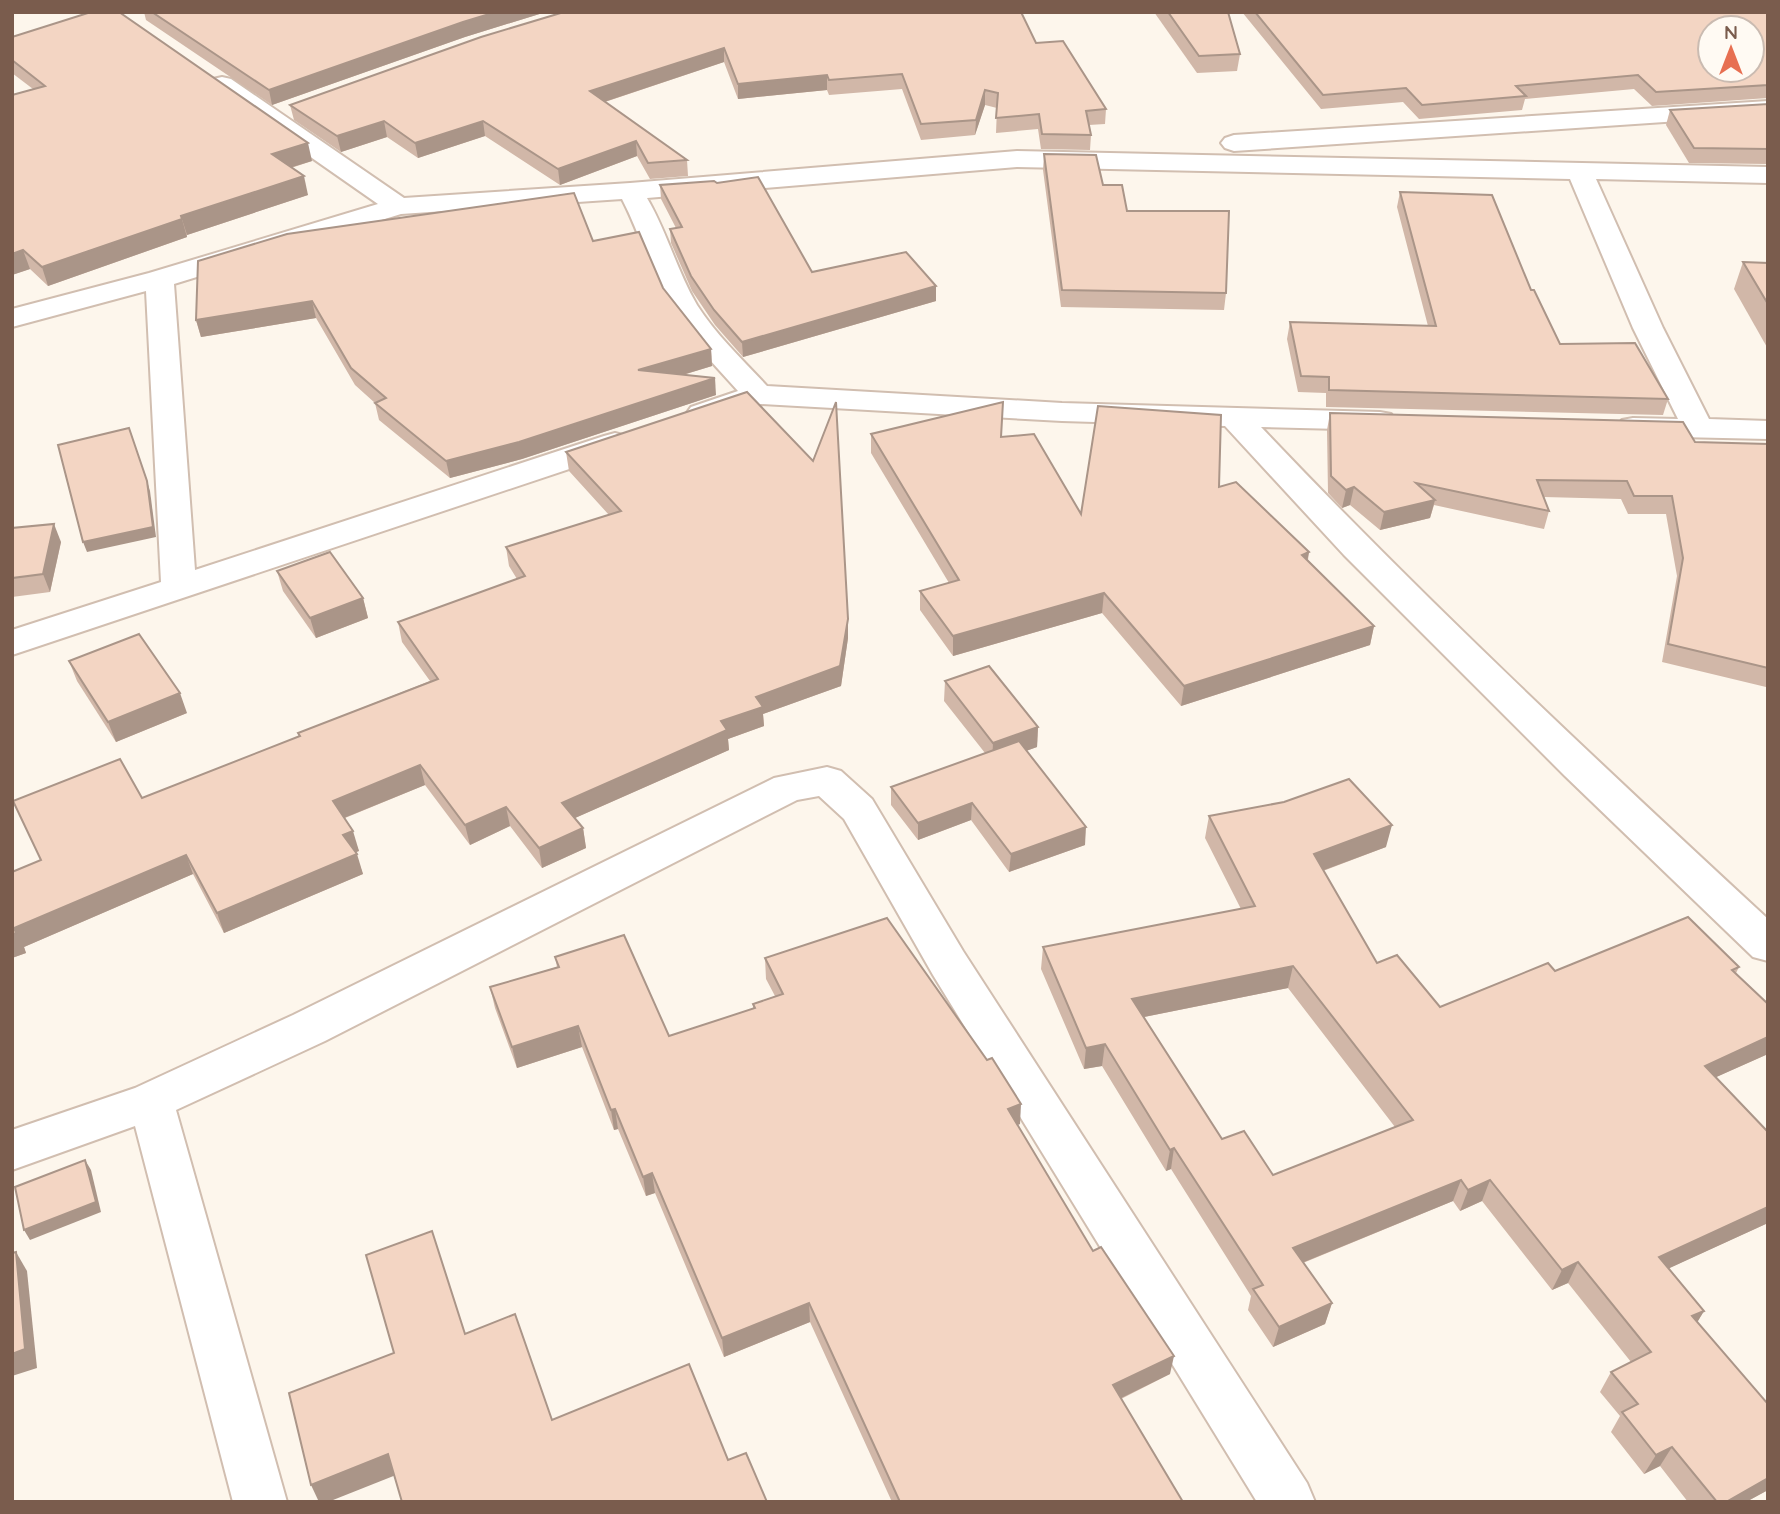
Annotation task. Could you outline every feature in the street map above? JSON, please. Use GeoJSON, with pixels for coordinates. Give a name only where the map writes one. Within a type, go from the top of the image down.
{"type":"FeatureCollection","features":[{"type":"Feature","properties":{"kind":"street"},"geometry":{"type":"LineString","coordinates":[[207,74],[399,206]]}},
{"type":"Feature","properties":{"kind":"street"},"geometry":{"type":"LineString","coordinates":[[271,117],[297,108]]}},
{"type":"Feature","properties":{"kind":"street"},"geometry":{"type":"LineString","coordinates":[[1130,163],[1163,150],[1213,144],[1768,108]]}},
{"type":"Feature","properties":{"kind":"street"},"geometry":{"type":"LineString","coordinates":[[12,318],[159,279],[399,206],[630,191],[1017,159],[1768,174]]}},
{"type":"Feature","properties":{"kind":"street"},"geometry":{"type":"LineString","coordinates":[[1580,172],[1647,328],[1698,428]]}},
{"type":"Feature","properties":{"kind":"street"},"geometry":{"type":"LineString","coordinates":[[630,191],[652,231],[681,302],[700,331],[758,395]]}},
{"type":"Feature","properties":{"kind":"street"},"geometry":{"type":"LineString","coordinates":[[159,279],[179,587]]}},
{"type":"Feature","properties":{"kind":"street"},"geometry":{"type":"LineString","coordinates":[[679,422],[758,395],[1062,412],[1412,421]]}},
{"type":"Feature","properties":{"kind":"street"},"geometry":{"type":"LineString","coordinates":[[1233,416],[1356,548],[1579,766],[1768,945]]}},
{"type":"Feature","properties":{"kind":"street"},"geometry":{"type":"LineString","coordinates":[[1604,426],[1768,429]]}},
{"type":"Feature","properties":{"kind":"street"},"geometry":{"type":"LineString","coordinates":[[12,643],[639,435]]}},
{"type":"Feature","properties":{"kind":"street"},"geometry":{"type":"LineString","coordinates":[[12,1150],[151,1101],[321,1022],[788,788],[827,781],[858,809],[948,963],[1288,1502]]}},
{"type":"Feature","properties":{"kind":"street"},"geometry":{"type":"LineString","coordinates":[[151,1101],[260,1502]]}},
{"type":"Feature","properties":{"kind":"building"},"geometry":{"type":"Polygon","coordinates":[[[91,12],[119,12],[308,143],[272,154],[304,176],[181,216],[182,219],[42,267],[23,250],[12,254],[12,95],[45,86],[12,60],[12,37],[91,12]]]}},
{"type":"Feature","properties":{"kind":"building"},"geometry":{"type":"Polygon","coordinates":[[[152,12],[496,12],[269,90],[152,12]]]}},
{"type":"Feature","properties":{"kind":"building"},"geometry":{"type":"Polygon","coordinates":[[[564,12],[1021,12],[1036,43],[1063,41],[1106,109],[1086,111],[1091,135],[1042,134],[1039,114],[996,118],[998,93],[985,90],[976,120],[921,124],[902,74],[829,80],[827,75],[738,84],[724,48],[590,91],[687,160],[648,163],[636,141],[558,169],[483,121],[415,143],[384,121],[337,136],[290,105],[481,37],[564,12]]]}},
{"type":"Feature","properties":{"kind":"building"},"geometry":{"type":"Polygon","coordinates":[[[1168,12],[1228,12],[1240,54],[1199,56],[1168,12]]]}},
{"type":"Feature","properties":{"kind":"building"},"geometry":{"type":"Polygon","coordinates":[[[1255,12],[1768,12],[1768,85],[1656,92],[1638,75],[1516,86],[1526,96],[1422,105],[1406,88],[1323,95],[1255,12]]]}},
{"type":"Feature","properties":{"kind":"building"},"geometry":{"type":"Polygon","coordinates":[[[1768,104],[1768,149],[1694,148],[1670,110],[1768,104]]]}},
{"type":"Feature","properties":{"kind":"building"},"geometry":{"type":"Polygon","coordinates":[[[1044,154],[1096,155],[1103,185],[1122,185],[1127,211],[1229,211],[1226,293],[1062,290],[1044,154]]]}},
{"type":"Feature","properties":{"kind":"building"},"geometry":{"type":"Polygon","coordinates":[[[758,177],[812,272],[906,252],[936,286],[742,342],[714,310],[691,276],[670,229],[682,227],[660,185],[714,181],[717,183],[758,177]]]}},
{"type":"Feature","properties":{"kind":"building"},"geometry":{"type":"Polygon","coordinates":[[[1400,192],[1492,195],[1531,290],[1534,290],[1560,344],[1635,343],[1668,399],[1329,390],[1329,377],[1301,376],[1290,322],[1436,326],[1400,192]]]}},
{"type":"Feature","properties":{"kind":"building"},"geometry":{"type":"Polygon","coordinates":[[[574,193],[593,241],[639,232],[663,288],[711,349],[638,370],[715,378],[519,442],[446,461],[375,403],[386,398],[351,368],[312,301],[196,320],[198,261],[287,234],[574,193]]]}},
{"type":"Feature","properties":{"kind":"building"},"geometry":{"type":"Polygon","coordinates":[[[1743,262],[1768,263],[1768,304],[1743,262]]]}},
{"type":"Feature","properties":{"kind":"building"},"geometry":{"type":"Polygon","coordinates":[[[747,392],[813,461],[836,402],[848,619],[840,666],[756,697],[763,707],[721,721],[727,730],[562,803],[583,828],[539,848],[506,807],[465,825],[420,765],[333,801],[353,831],[343,835],[357,854],[217,913],[186,855],[14,928],[16,933],[12,935],[12,872],[41,860],[13,801],[120,759],[142,798],[300,736],[298,733],[438,679],[398,622],[525,576],[506,547],[621,511],[566,452],[747,392]]]}},
{"type":"Feature","properties":{"kind":"building"},"geometry":{"type":"Polygon","coordinates":[[[1003,402],[1001,437],[1034,434],[1081,514],[1098,406],[1221,415],[1219,487],[1236,482],[1309,552],[1302,555],[1374,626],[1184,686],[1104,593],[953,636],[920,591],[959,580],[871,434],[1003,402]]]}},
{"type":"Feature","properties":{"kind":"building"},"geometry":{"type":"Polygon","coordinates":[[[1330,413],[1683,422],[1695,442],[1768,444],[1768,668],[1668,644],[1683,558],[1672,496],[1634,496],[1627,481],[1537,480],[1549,511],[1416,483],[1435,500],[1384,512],[1354,487],[1346,490],[1331,476],[1330,413]]]}},
{"type":"Feature","properties":{"kind":"building"},"geometry":{"type":"Polygon","coordinates":[[[129,428],[147,481],[153,527],[83,542],[58,445],[129,428]]]}},
{"type":"Feature","properties":{"kind":"building"},"geometry":{"type":"Polygon","coordinates":[[[54,524],[43,574],[12,578],[12,528],[54,524]]]}},
{"type":"Feature","properties":{"kind":"building"},"geometry":{"type":"Polygon","coordinates":[[[330,552],[363,598],[310,618],[277,571],[330,552]]]}},
{"type":"Feature","properties":{"kind":"building"},"geometry":{"type":"Polygon","coordinates":[[[139,634],[180,693],[108,722],[69,661],[139,634]]]}},
{"type":"Feature","properties":{"kind":"building"},"geometry":{"type":"Polygon","coordinates":[[[989,666],[1038,727],[993,743],[945,681],[989,666]]]}},
{"type":"Feature","properties":{"kind":"building"},"geometry":{"type":"Polygon","coordinates":[[[1019,741],[1086,827],[1011,854],[972,803],[918,823],[891,787],[1019,741]]]}},
{"type":"Feature","properties":{"kind":"building"},"geometry":{"type":"Polygon","coordinates":[[[1349,779],[1392,825],[1314,854],[1377,963],[1397,955],[1440,1007],[1548,963],[1555,971],[1688,917],[1739,967],[1732,970],[1768,1004],[1768,1037],[1705,1066],[1768,1132],[1768,1207],[1659,1257],[1704,1311],[1692,1316],[1768,1404],[1768,1478],[1726,1502],[1717,1502],[1672,1447],[1656,1455],[1622,1412],[1638,1404],[1611,1372],[1651,1352],[1578,1262],[1562,1270],[1490,1180],[1468,1190],[1461,1180],[1293,1248],[1332,1303],[1279,1327],[1253,1289],[1263,1285],[1174,1148],[1170,1150],[1105,1044],[1086,1048],[1043,947],[1255,906],[1209,816],[1284,802],[1349,779]],[[1293,966],[1132,999],[1222,1139],[1244,1131],[1273,1175],[1413,1120],[1293,966]]]}},
{"type":"Feature","properties":{"kind":"building"},"geometry":{"type":"Polygon","coordinates":[[[887,918],[987,1060],[992,1058],[1021,1104],[1008,1109],[1093,1251],[1101,1247],[1174,1356],[1113,1385],[1183,1502],[900,1502],[809,1303],[722,1338],[652,1173],[643,1177],[615,1109],[611,1110],[578,1026],[512,1047],[490,987],[559,967],[555,957],[624,935],[669,1036],[755,1008],[753,1004],[783,994],[765,958],[887,918]]]}},
{"type":"Feature","properties":{"kind":"building"},"geometry":{"type":"Polygon","coordinates":[[[85,1160],[96,1202],[24,1230],[15,1187],[85,1160]]]}},
{"type":"Feature","properties":{"kind":"building"},"geometry":{"type":"Polygon","coordinates":[[[432,1231],[465,1334],[515,1314],[552,1420],[689,1364],[728,1460],[746,1453],[767,1502],[402,1502],[388,1454],[311,1485],[289,1393],[394,1353],[366,1255],[432,1231]]]}},
{"type":"Feature","properties":{"kind":"building"},"geometry":{"type":"Polygon","coordinates":[[[16,1252],[25,1349],[12,1354],[12,1253],[16,1252]]]}}]}
